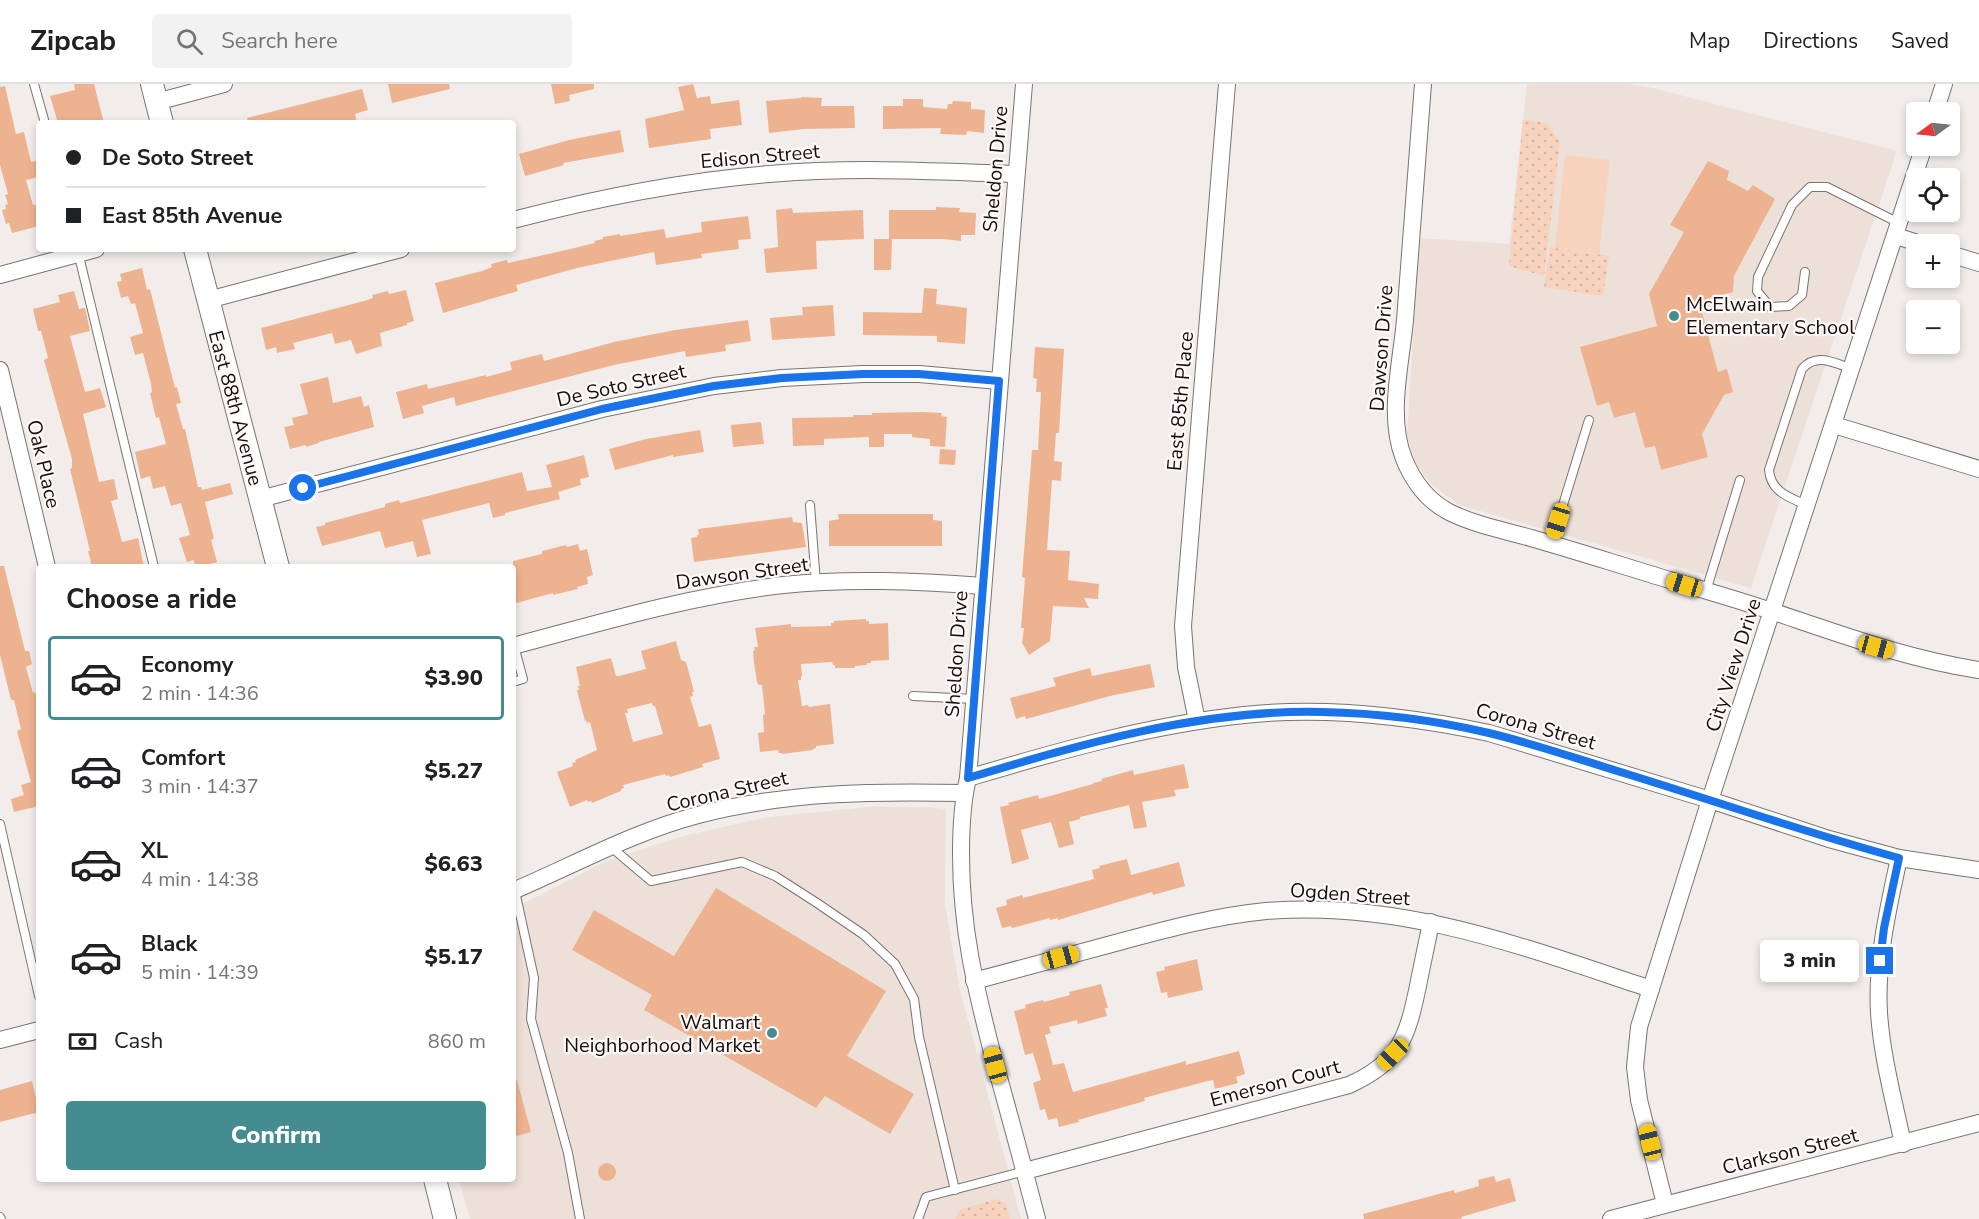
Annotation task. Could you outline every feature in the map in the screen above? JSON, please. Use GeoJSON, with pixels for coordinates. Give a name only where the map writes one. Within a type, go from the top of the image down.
{"type":"FeatureCollection","features":[{"type":"Feature","properties":{"kind":"main road","name":"East 88th Avenue"},"geometry":{"type":"LineString","coordinates":[[196,252],[277,564]]}},
{"type":"Feature","properties":{"kind":"main road"},"geometry":{"type":"LineString","coordinates":[[436,1182],[445,1219]]}},
{"type":"Feature","properties":{"kind":"street"},"geometry":{"type":"LineString","coordinates":[[157,103],[224,84]]}},
{"type":"Feature","properties":{"kind":"street","name":"Sheldon Drive"},"geometry":{"type":"LineString","coordinates":[[1024,84],[961,833],[961,884],[965,935],[974,981],[1037,1219]]}},
{"type":"Feature","properties":{"kind":"street","name":"East 85th Place"},"geometry":{"type":"LineString","coordinates":[[1197,721],[1186,668],[1184,626],[1227,84]]}},
{"type":"Feature","properties":{"kind":"street","name":"Dawson Drive"},"geometry":{"type":"LineString","coordinates":[[1423,84],[1396,402],[1396,421],[1400,444],[1404,460],[1416,482],[1436,503],[1471,522],[1706,591],[1876,647],[1942,664],[1979,670]]}},
{"type":"Feature","properties":{"kind":"street"},"geometry":{"type":"LineString","coordinates":[[1938,102],[1944,84]]}},
{"type":"Feature","properties":{"kind":"street","name":"City View Drive"},"geometry":{"type":"LineString","coordinates":[[1665,1204],[1640,1100],[1635,1067],[1639,1027],[1710,800],[1921,156]]}},
{"type":"Feature","properties":{"kind":"street","name":"Edison Street"},"geometry":{"type":"LineString","coordinates":[[516,219],[632,192],[767,174],[887,170],[1015,174]]}},
{"type":"Feature","properties":{"kind":"street"},"geometry":{"type":"LineString","coordinates":[[1898,230],[1906,235]]}},
{"type":"Feature","properties":{"kind":"street"},"geometry":{"type":"LineString","coordinates":[[0,275],[75,252]]}},
{"type":"Feature","properties":{"kind":"street"},"geometry":{"type":"LineString","coordinates":[[208,300],[390,252]]}},
{"type":"Feature","properties":{"kind":"street"},"geometry":{"type":"LineString","coordinates":[[1960,257],[1979,263]]}},
{"type":"Feature","properties":{"kind":"street","name":"Oak Place"},"geometry":{"type":"LineString","coordinates":[[0,370],[46,564]]}},
{"type":"Feature","properties":{"kind":"street","name":"De Soto Street"},"geometry":{"type":"LineString","coordinates":[[260,499],[602,409],[714,386],[782,378],[863,374],[919,374],[999,381]]}},
{"type":"Feature","properties":{"kind":"street"},"geometry":{"type":"LineString","coordinates":[[1834,425],[1979,469]]}},
{"type":"Feature","properties":{"kind":"street","name":"Dawson Street"},"geometry":{"type":"LineString","coordinates":[[516,645],[632,613],[727,593],[864,580],[983,586]]}},
{"type":"Feature","properties":{"kind":"street","name":"Corona Street"},"geometry":{"type":"LineString","coordinates":[[516,890],[646,832],[697,815],[764,801],[838,793],[966,785],[1025,760],[1134,733],[1197,721],[1246,715],[1321,712],[1416,719],[1521,741],[1829,839],[1899,858],[1979,870]]}},
{"type":"Feature","properties":{"kind":"street"},"geometry":{"type":"LineString","coordinates":[[1899,858],[1884,928],[1879,978],[1879,1012],[1886,1062],[1903,1144]]}},
{"type":"Feature","properties":{"kind":"street","name":"Ogden Street"},"geometry":{"type":"LineString","coordinates":[[974,981],[1224,916],[1265,911],[1337,910],[1431,922],[1510,943],[1651,989]]}},
{"type":"Feature","properties":{"kind":"street","name":"Emerson Court"},"geometry":{"type":"LineString","coordinates":[[1024,1171],[1349,1085],[1366,1077],[1380,1068],[1393,1054],[1410,1024],[1431,922]]}},
{"type":"Feature","properties":{"kind":"street"},"geometry":{"type":"LineString","coordinates":[[0,1040],[36,1031]]}},
{"type":"Feature","properties":{"kind":"street","name":"Clarkson Street"},"geometry":{"type":"LineString","coordinates":[[1611,1219],[1979,1123]]}},
{"type":"Feature","properties":{"kind":"lane"},"geometry":{"type":"LineString","coordinates":[[34,84],[44,120]]}},
{"type":"Feature","properties":{"kind":"lane"},"geometry":{"type":"LineString","coordinates":[[1805,272],[1802,295],[1789,306],[1770,307],[1757,291],[1758,277],[1792,206],[1810,187],[1827,187],[1898,230]]}},
{"type":"Feature","properties":{"kind":"lane"},"geometry":{"type":"LineString","coordinates":[[78,252],[153,564]]}},
{"type":"Feature","properties":{"kind":"lane"},"geometry":{"type":"LineString","coordinates":[[1808,506],[1776,489],[1769,470],[1802,369],[1807,363],[1822,359],[1853,369]]}},
{"type":"Feature","properties":{"kind":"lane"},"geometry":{"type":"LineString","coordinates":[[1551,544],[1589,420]]}},
{"type":"Feature","properties":{"kind":"lane"},"geometry":{"type":"LineString","coordinates":[[1706,591],[1740,480]]}},
{"type":"Feature","properties":{"kind":"lane"},"geometry":{"type":"LineString","coordinates":[[810,505],[816,583]]}},
{"type":"Feature","properties":{"kind":"lane"},"geometry":{"type":"LineString","coordinates":[[516,656],[523,680],[516,681]]}},
{"type":"Feature","properties":{"kind":"lane"},"geometry":{"type":"LineString","coordinates":[[913,696],[974,699]]}},
{"type":"Feature","properties":{"kind":"lane"},"geometry":{"type":"LineString","coordinates":[[0,824],[36,983]]}},
{"type":"Feature","properties":{"kind":"lane"},"geometry":{"type":"LineString","coordinates":[[611,847],[651,882],[742,862],[764,871],[864,934],[895,964],[914,999],[918,1037],[955,1190]]}},
{"type":"Feature","properties":{"kind":"lane"},"geometry":{"type":"LineString","coordinates":[[516,900],[534,978],[531,1019],[568,1153],[579,1219]]}},
{"type":"Feature","properties":{"kind":"lane"},"geometry":{"type":"LineString","coordinates":[[918,1219],[926,1197],[1024,1171]]}},
{"type":"Feature","properties":{"kind":"shaded area"},"geometry":{"type":"Polygon","coordinates":[[[1527,84],[1627,84],[1649,87],[1897,151],[1751,588],[1459,505],[1432,485],[1415,462],[1407,435],[1419,238],[1509,244],[1527,84]]]}},
{"type":"Feature","properties":{"kind":"shaded area"},"geometry":{"type":"Polygon","coordinates":[[[1523,120],[1546,123],[1560,142],[1544,276],[1509,266],[1523,120]]]}},
{"type":"Feature","properties":{"kind":"shaded area"},"geometry":{"type":"Polygon","coordinates":[[[1565,155],[1610,160],[1599,254],[1555,248],[1565,155]]]}},
{"type":"Feature","properties":{"kind":"shaded area"},"geometry":{"type":"Polygon","coordinates":[[[1550,247],[1609,256],[1603,296],[1544,287],[1550,247]]]}},
{"type":"Feature","properties":{"kind":"shaded area"},"geometry":{"type":"Polygon","coordinates":[[[867,807],[946,809],[945,904],[960,990],[1021,1219],[470,1219],[460,1182],[516,1182],[516,907],[606,861],[687,835],[769,817],[867,807]]]}},
{"type":"Feature","properties":{"kind":"shaded area"},"geometry":{"type":"Polygon","coordinates":[[[997,1199],[1006,1204],[1010,1219],[955,1219],[961,1209],[997,1199]]]}},
{"type":"Feature","properties":{"kind":"building"},"geometry":{"type":"Polygon","coordinates":[[[74,84],[94,84],[103,120],[57,120],[50,96],[75,90],[74,84]]]}},
{"type":"Feature","properties":{"kind":"building"},"geometry":{"type":"Polygon","coordinates":[[[388,84],[449,84],[450,89],[392,103],[388,84]]]}},
{"type":"Feature","properties":{"kind":"building"},"geometry":{"type":"Polygon","coordinates":[[[551,84],[594,84],[594,89],[569,95],[570,101],[555,104],[551,84]]]}},
{"type":"Feature","properties":{"kind":"building"},"geometry":{"type":"Polygon","coordinates":[[[693,84],[697,98],[710,96],[711,104],[739,100],[742,125],[710,129],[711,139],[649,148],[645,119],[684,110],[678,87],[693,84]]]}},
{"type":"Feature","properties":{"kind":"building"},"geometry":{"type":"Polygon","coordinates":[[[5,86],[16,134],[24,132],[31,162],[36,161],[36,178],[26,180],[33,205],[36,204],[36,227],[12,233],[9,223],[6,224],[2,210],[6,209],[5,205],[8,204],[5,195],[8,194],[0,165],[0,87],[5,86]]]}},
{"type":"Feature","properties":{"kind":"building"},"geometry":{"type":"Polygon","coordinates":[[[362,89],[368,110],[355,114],[356,120],[247,120],[247,118],[362,89]]]}},
{"type":"Feature","properties":{"kind":"building"},"geometry":{"type":"Polygon","coordinates":[[[801,97],[822,98],[821,106],[854,106],[855,128],[804,129],[769,133],[766,101],[801,97]]]}},
{"type":"Feature","properties":{"kind":"building"},"geometry":{"type":"Polygon","coordinates":[[[903,99],[923,99],[923,107],[947,109],[948,104],[952,104],[953,101],[971,102],[971,109],[985,110],[984,133],[967,131],[966,135],[940,134],[941,128],[883,129],[883,106],[903,106],[903,99]]]}},
{"type":"Feature","properties":{"kind":"building"},"geometry":{"type":"Polygon","coordinates":[[[620,130],[624,152],[563,163],[564,165],[525,176],[519,154],[569,140],[620,130]]]}},
{"type":"Feature","properties":{"kind":"building","name":"McElwain Elementary School"},"geometry":{"type":"Polygon","coordinates":[[[1708,161],[1729,171],[1727,180],[1748,191],[1753,185],[1775,199],[1734,276],[1733,292],[1699,301],[1718,372],[1727,369],[1733,392],[1724,395],[1702,434],[1708,457],[1661,470],[1655,446],[1645,448],[1635,412],[1614,418],[1609,402],[1597,406],[1580,347],[1657,326],[1649,294],[1684,232],[1670,225],[1708,161]]]}},
{"type":"Feature","properties":{"kind":"building"},"geometry":{"type":"Polygon","coordinates":[[[936,207],[960,208],[959,212],[976,213],[975,235],[961,235],[961,241],[889,239],[889,210],[936,210],[936,207]]]}},
{"type":"Feature","properties":{"kind":"building"},"geometry":{"type":"Polygon","coordinates":[[[792,208],[793,213],[863,210],[864,239],[816,241],[817,269],[766,273],[764,249],[778,247],[776,210],[792,208]]]}},
{"type":"Feature","properties":{"kind":"building"},"geometry":{"type":"Polygon","coordinates":[[[748,216],[751,239],[738,240],[739,249],[701,254],[702,258],[656,265],[654,252],[577,268],[516,285],[518,291],[443,313],[435,283],[482,271],[492,267],[491,264],[507,260],[508,263],[595,243],[594,241],[603,239],[603,237],[664,229],[666,238],[702,232],[701,222],[748,216]]]}},
{"type":"Feature","properties":{"kind":"building"},"geometry":{"type":"Polygon","coordinates":[[[874,239],[892,239],[891,270],[874,270],[874,239]]]}},
{"type":"Feature","properties":{"kind":"building"},"geometry":{"type":"Polygon","coordinates":[[[142,268],[147,290],[150,289],[175,388],[177,387],[181,403],[176,404],[183,429],[185,429],[198,487],[202,490],[230,483],[233,494],[205,502],[217,562],[195,564],[194,560],[187,562],[179,538],[190,535],[181,503],[171,506],[165,486],[153,489],[150,476],[141,479],[135,452],[166,444],[159,417],[156,418],[143,353],[135,355],[130,337],[143,333],[135,303],[131,304],[128,296],[121,298],[117,282],[122,281],[120,274],[142,268]]]}},
{"type":"Feature","properties":{"kind":"building"},"geometry":{"type":"Polygon","coordinates":[[[924,288],[937,289],[936,304],[967,308],[965,344],[937,342],[937,336],[863,335],[863,312],[922,313],[924,288]]]}},
{"type":"Feature","properties":{"kind":"building"},"geometry":{"type":"Polygon","coordinates":[[[406,290],[414,321],[380,333],[382,346],[356,354],[351,340],[335,344],[332,333],[293,343],[295,349],[277,353],[276,347],[266,350],[261,328],[364,301],[373,298],[372,295],[406,290]]]}},
{"type":"Feature","properties":{"kind":"building"},"geometry":{"type":"Polygon","coordinates":[[[74,291],[79,309],[85,308],[90,331],[70,336],[85,392],[100,388],[106,407],[83,414],[99,482],[114,479],[118,499],[111,501],[122,542],[138,538],[143,564],[91,564],[70,469],[72,459],[44,360],[48,358],[41,331],[38,331],[33,309],[60,302],[58,295],[74,291]]]}},
{"type":"Feature","properties":{"kind":"building"},"geometry":{"type":"Polygon","coordinates":[[[833,305],[835,336],[772,340],[770,318],[803,315],[802,307],[833,305]]]}},
{"type":"Feature","properties":{"kind":"building"},"geometry":{"type":"Polygon","coordinates":[[[748,320],[751,341],[725,345],[726,351],[686,357],[685,351],[614,365],[456,406],[454,397],[422,406],[424,413],[403,419],[396,392],[427,384],[428,389],[486,375],[486,377],[512,370],[510,362],[542,354],[544,361],[614,342],[675,330],[748,320]]]}},
{"type":"Feature","properties":{"kind":"building"},"geometry":{"type":"Polygon","coordinates":[[[1035,347],[1064,349],[1059,433],[1056,433],[1054,461],[1062,462],[1061,481],[1052,480],[1047,550],[1070,551],[1068,580],[1099,584],[1098,599],[1084,598],[1089,608],[1053,606],[1050,641],[1029,655],[1022,643],[1024,628],[1021,628],[1025,578],[1022,577],[1032,450],[1038,450],[1041,392],[1036,392],[1037,379],[1033,378],[1035,347]]]}},
{"type":"Feature","properties":{"kind":"building"},"geometry":{"type":"Polygon","coordinates":[[[328,377],[333,403],[361,396],[364,407],[369,405],[374,427],[306,447],[306,445],[290,449],[284,427],[294,425],[292,418],[308,414],[300,384],[328,377]]]}},
{"type":"Feature","properties":{"kind":"building"},"geometry":{"type":"Polygon","coordinates":[[[942,413],[941,416],[947,417],[945,447],[930,446],[930,439],[912,437],[912,434],[884,434],[884,447],[869,447],[869,437],[824,439],[824,445],[793,446],[792,418],[942,413]]]}},
{"type":"Feature","properties":{"kind":"building"},"geometry":{"type":"Polygon","coordinates":[[[761,422],[764,444],[733,447],[731,425],[761,422]]]}},
{"type":"Feature","properties":{"kind":"building"},"geometry":{"type":"Polygon","coordinates":[[[700,430],[704,452],[673,457],[673,455],[615,470],[609,449],[646,439],[700,430]]]}},
{"type":"Feature","properties":{"kind":"building"},"geometry":{"type":"Polygon","coordinates":[[[940,449],[956,450],[955,465],[939,464],[940,449]]]}},
{"type":"Feature","properties":{"kind":"building"},"geometry":{"type":"Polygon","coordinates":[[[584,455],[589,477],[580,479],[581,485],[558,492],[560,499],[493,518],[489,503],[422,520],[431,554],[417,557],[413,541],[385,548],[380,531],[322,546],[316,527],[385,507],[385,504],[399,500],[400,503],[522,472],[527,491],[552,487],[546,465],[584,455]]]}},
{"type":"Feature","properties":{"kind":"building"},"geometry":{"type":"Polygon","coordinates":[[[838,514],[933,514],[933,520],[942,521],[942,546],[829,546],[829,521],[839,519],[838,514]]]}},
{"type":"Feature","properties":{"kind":"building"},"geometry":{"type":"Polygon","coordinates":[[[792,517],[793,522],[802,523],[806,547],[694,562],[691,538],[699,535],[698,529],[792,517]]]}},
{"type":"Feature","properties":{"kind":"building"},"geometry":{"type":"Polygon","coordinates":[[[578,544],[580,551],[587,549],[593,575],[587,577],[588,584],[577,587],[578,589],[516,603],[516,564],[513,564],[513,561],[542,554],[542,551],[566,545],[567,547],[578,544]]]}},
{"type":"Feature","properties":{"kind":"building"},"geometry":{"type":"Polygon","coordinates":[[[0,566],[4,566],[25,651],[29,651],[32,664],[26,667],[33,693],[35,692],[36,696],[36,807],[14,812],[11,799],[24,795],[21,785],[31,782],[17,731],[21,729],[14,700],[11,700],[0,655],[0,566]]]}},
{"type":"Feature","properties":{"kind":"building"},"geometry":{"type":"Polygon","coordinates":[[[866,619],[869,624],[888,623],[889,660],[871,661],[867,665],[855,666],[855,668],[835,668],[832,662],[801,664],[802,676],[801,680],[798,680],[802,706],[830,704],[834,744],[816,746],[813,750],[782,754],[778,750],[760,752],[758,733],[764,732],[763,715],[765,714],[762,685],[757,682],[754,663],[754,647],[758,647],[755,628],[791,624],[791,627],[831,626],[834,621],[866,619]]]}},
{"type":"Feature","properties":{"kind":"building"},"geometry":{"type":"Polygon","coordinates":[[[676,641],[681,660],[686,662],[691,680],[694,692],[690,697],[699,727],[711,724],[720,759],[670,777],[665,774],[623,785],[624,788],[621,791],[592,803],[587,800],[570,807],[557,772],[573,766],[572,763],[576,762],[575,760],[597,750],[590,722],[585,721],[580,702],[577,690],[580,686],[576,667],[611,658],[616,676],[619,676],[646,669],[641,651],[676,641]],[[652,703],[627,709],[628,713],[625,713],[633,742],[663,734],[655,706],[652,703]]]}},
{"type":"Feature","properties":{"kind":"building"},"geometry":{"type":"Polygon","coordinates":[[[1150,664],[1155,687],[1110,696],[1026,719],[1025,716],[1016,719],[1010,698],[1056,686],[1053,678],[1090,668],[1092,676],[1150,664]]]}},
{"type":"Feature","properties":{"kind":"building"},"geometry":{"type":"Polygon","coordinates":[[[1184,764],[1189,788],[1174,790],[1176,796],[1142,802],[1147,827],[1134,829],[1129,805],[1080,817],[1080,819],[1069,822],[1074,844],[1059,848],[1051,822],[1021,830],[1029,859],[1012,864],[1000,807],[1038,795],[1039,799],[1093,784],[1102,781],[1101,779],[1133,770],[1134,775],[1184,764]]]}},
{"type":"Feature","properties":{"kind":"building"},"geometry":{"type":"Polygon","coordinates":[[[1127,859],[1131,875],[1179,862],[1185,886],[1153,895],[1152,892],[1058,920],[1058,918],[1050,920],[1050,918],[1012,928],[1011,926],[1002,928],[996,908],[1007,905],[1006,900],[1022,895],[1023,898],[1094,879],[1092,870],[1127,859]]]}},
{"type":"Feature","properties":{"kind":"building","name":"Walmart Neighborhood Market"},"geometry":{"type":"Polygon","coordinates":[[[716,888],[886,991],[847,1056],[914,1094],[890,1134],[825,1096],[816,1108],[644,1010],[652,995],[572,950],[594,910],[674,956],[716,888]]]}},
{"type":"Feature","properties":{"kind":"building"},"geometry":{"type":"Polygon","coordinates":[[[1197,959],[1203,990],[1168,998],[1167,992],[1161,993],[1156,972],[1165,970],[1164,967],[1197,959]]]}},
{"type":"Feature","properties":{"kind":"building"},"geometry":{"type":"Polygon","coordinates":[[[1101,984],[1108,1008],[1105,1008],[1107,1016],[1078,1024],[1077,1020],[1049,1027],[1051,1033],[1045,1035],[1053,1065],[1064,1063],[1073,1092],[1186,1061],[1186,1065],[1239,1051],[1245,1074],[1236,1077],[1238,1083],[1215,1089],[1213,1080],[1204,1082],[1144,1098],[1145,1101],[1059,1127],[1057,1118],[1048,1120],[1045,1109],[1040,1110],[1033,1083],[1041,1080],[1033,1053],[1025,1055],[1014,1011],[1026,1008],[1025,1005],[1070,995],[1069,992],[1101,984]]]}},
{"type":"Feature","properties":{"kind":"building"},"geometry":{"type":"Polygon","coordinates":[[[516,1080],[517,1080],[531,1132],[516,1136],[516,1080]]]}},
{"type":"Feature","properties":{"kind":"building"},"geometry":{"type":"Polygon","coordinates":[[[32,1081],[36,1113],[0,1122],[0,1090],[32,1081]]]}},
{"type":"Feature","properties":{"kind":"building"},"geometry":{"type":"Polygon","coordinates":[[[607,1163],[613,1166],[616,1172],[613,1178],[607,1181],[601,1178],[598,1172],[601,1166],[607,1163]]]}},
{"type":"Feature","properties":{"kind":"building"},"geometry":{"type":"Polygon","coordinates":[[[1494,1176],[1496,1182],[1510,1178],[1516,1201],[1461,1217],[1462,1219],[1364,1219],[1363,1214],[1454,1190],[1455,1193],[1479,1186],[1478,1180],[1494,1176]]]}},
{"type":"Feature","properties":{"kind":"place","name":"McElwain Elementary School"},"geometry":{"type":"Point","coordinates":[1674,316]}},
{"type":"Feature","properties":{"kind":"place","name":"Walmart Neighborhood Market"},"geometry":{"type":"Point","coordinates":[772,1033]}},
{"type":"Feature","properties":{"kind":"route"},"geometry":{"type":"LineString","coordinates":[[303,488],[642,399],[714,386],[782,378],[863,374],[919,374],[999,381],[968,778],[1025,760],[1145,731],[1246,715],[1284,712],[1382,715],[1456,726],[1521,741],[1829,839],[1899,858],[1884,928],[1880,961]]}}]}
